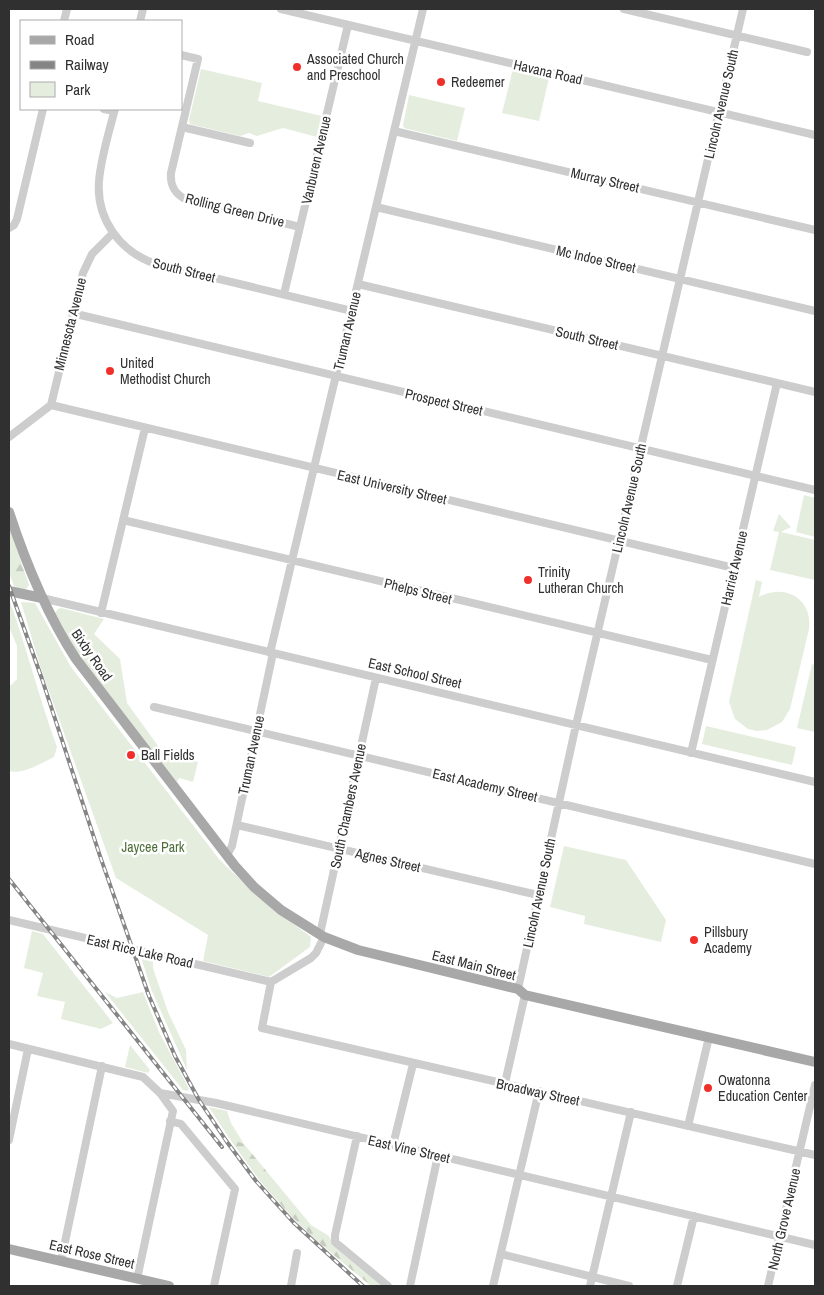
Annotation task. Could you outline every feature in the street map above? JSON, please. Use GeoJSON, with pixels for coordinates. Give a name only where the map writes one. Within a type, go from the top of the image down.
{"type":"FeatureCollection","features":[{"type":"Feature","properties":{"kind":"main road","name":"Bixby Road"},"geometry":{"type":"LineString","coordinates":[[9,512],[24,556],[58,630],[76,659],[182,797]]}},
{"type":"Feature","properties":{"kind":"main road","name":"East School Street"},"geometry":{"type":"LineString","coordinates":[[9,591],[42,598]]}},
{"type":"Feature","properties":{"kind":"main road","name":"East Main Street"},"geometry":{"type":"LineString","coordinates":[[182,797],[226,855],[254,887],[296,920],[322,935],[374,955],[815,1062]]}},
{"type":"Feature","properties":{"kind":"main road","name":"East Rose Street"},"geometry":{"type":"LineString","coordinates":[[9,1249],[169,1286]]}},
{"type":"Feature","properties":{"kind":"street","name":"Havana Road"},"geometry":{"type":"LineString","coordinates":[[281,9],[815,135]]}},
{"type":"Feature","properties":{"kind":"street","name":"Truman Avenue"},"geometry":{"type":"LineString","coordinates":[[226,855],[232,846],[237,825],[292,561],[424,9]]}},
{"type":"Feature","properties":{"kind":"street"},"geometry":{"type":"LineString","coordinates":[[624,9],[807,52]]}},
{"type":"Feature","properties":{"kind":"street","name":"Lincoln Avenue South"},"geometry":{"type":"LineString","coordinates":[[505,1083],[538,896],[597,633],[743,9]]}},
{"type":"Feature","properties":{"kind":"street","name":"Vanburen Avenue"},"geometry":{"type":"LineString","coordinates":[[284,294],[348,25]]}},
{"type":"Feature","properties":{"kind":"street","name":"Rolling Green Drive"},"geometry":{"type":"LineString","coordinates":[[182,55],[198,59],[170,178],[173,188],[185,199],[300,227]]}},
{"type":"Feature","properties":{"kind":"street"},"geometry":{"type":"LineString","coordinates":[[9,228],[14,225],[17,219],[43,110]]}},
{"type":"Feature","properties":{"kind":"street"},"geometry":{"type":"LineString","coordinates":[[113,233],[102,212],[98,191],[100,169],[115,110]]}},
{"type":"Feature","properties":{"kind":"street"},"geometry":{"type":"LineString","coordinates":[[182,127],[250,143]]}},
{"type":"Feature","properties":{"kind":"street","name":"Murray Street"},"geometry":{"type":"LineString","coordinates":[[394,131],[815,230]]}},
{"type":"Feature","properties":{"kind":"street","name":"Mc Indoe Street"},"geometry":{"type":"LineString","coordinates":[[376,207],[815,311]]}},
{"type":"Feature","properties":{"kind":"street","name":"South Street"},"geometry":{"type":"LineString","coordinates":[[113,233],[130,251],[148,261],[352,311]]}},
{"type":"Feature","properties":{"kind":"street","name":"Minnesota Avenue"},"geometry":{"type":"LineString","coordinates":[[51,405],[79,284],[88,262],[100,245],[113,233]]}},
{"type":"Feature","properties":{"kind":"street","name":"South Street"},"geometry":{"type":"LineString","coordinates":[[358,284],[815,392]]}},
{"type":"Feature","properties":{"kind":"street","name":"Prospect Street"},"geometry":{"type":"LineString","coordinates":[[72,313],[815,490]]}},
{"type":"Feature","properties":{"kind":"street","name":"Harriet Avenue"},"geometry":{"type":"LineString","coordinates":[[691,753],[777,383]]}},
{"type":"Feature","properties":{"kind":"street"},"geometry":{"type":"LineString","coordinates":[[9,436],[51,405]]}},
{"type":"Feature","properties":{"kind":"street","name":"East University Street"},"geometry":{"type":"LineString","coordinates":[[51,405],[734,568]]}},
{"type":"Feature","properties":{"kind":"street"},"geometry":{"type":"LineString","coordinates":[[101,613],[145,428]]}},
{"type":"Feature","properties":{"kind":"street","name":"Phelps Street"},"geometry":{"type":"LineString","coordinates":[[123,520],[712,660]]}},
{"type":"Feature","properties":{"kind":"street","name":"East School Street"},"geometry":{"type":"LineString","coordinates":[[42,598],[815,782]]}},
{"type":"Feature","properties":{"kind":"street","name":"South Chambers Avenue"},"geometry":{"type":"LineString","coordinates":[[271,982],[316,953],[322,935],[338,848],[376,678]]}},
{"type":"Feature","properties":{"kind":"street","name":"East Academy Street"},"geometry":{"type":"LineString","coordinates":[[154,707],[815,864]]}},
{"type":"Feature","properties":{"kind":"street","name":"Agnes Street"},"geometry":{"type":"LineString","coordinates":[[237,825],[538,896]]}},
{"type":"Feature","properties":{"kind":"street","name":"East Rice Lake Road"},"geometry":{"type":"LineString","coordinates":[[9,920],[271,982]]}},
{"type":"Feature","properties":{"kind":"street","name":"Broadway Street"},"geometry":{"type":"LineString","coordinates":[[271,982],[262,1028],[815,1155]]}},
{"type":"Feature","properties":{"kind":"street"},"geometry":{"type":"LineString","coordinates":[[688,1126],[709,1037]]}},
{"type":"Feature","properties":{"kind":"street"},"geometry":{"type":"LineString","coordinates":[[9,1044],[143,1077],[160,1093],[173,1111],[137,1279]]}},
{"type":"Feature","properties":{"kind":"street"},"geometry":{"type":"LineString","coordinates":[[9,1140],[28,1049]]}},
{"type":"Feature","properties":{"kind":"street"},"geometry":{"type":"LineString","coordinates":[[393,1145],[413,1064]]}},
{"type":"Feature","properties":{"kind":"street"},"geometry":{"type":"LineString","coordinates":[[61,1261],[102,1066]]}},
{"type":"Feature","properties":{"kind":"street","name":"North Grove Avenue"},"geometry":{"type":"LineString","coordinates":[[768,1286],[815,1085]]}},
{"type":"Feature","properties":{"kind":"street"},"geometry":{"type":"LineString","coordinates":[[493,1286],[539,1091]]}},
{"type":"Feature","properties":{"kind":"street","name":"East Vine Street"},"geometry":{"type":"LineString","coordinates":[[160,1093],[216,1103],[815,1245]]}},
{"type":"Feature","properties":{"kind":"street"},"geometry":{"type":"LineString","coordinates":[[590,1286],[631,1112]]}},
{"type":"Feature","properties":{"kind":"street"},"geometry":{"type":"LineString","coordinates":[[170,1121],[180,1124],[235,1189],[214,1286]]}},
{"type":"Feature","properties":{"kind":"street"},"geometry":{"type":"LineString","coordinates":[[357,1136],[335,1242],[388,1286]]}},
{"type":"Feature","properties":{"kind":"street"},"geometry":{"type":"LineString","coordinates":[[410,1286],[438,1155]]}},
{"type":"Feature","properties":{"kind":"street"},"geometry":{"type":"LineString","coordinates":[[677,1286],[694,1216]]}},
{"type":"Feature","properties":{"kind":"street"},"geometry":{"type":"LineString","coordinates":[[291,1286],[297,1253]]}},
{"type":"Feature","properties":{"kind":"street"},"geometry":{"type":"LineString","coordinates":[[501,1254],[629,1286]]}},
{"type":"Feature","properties":{"kind":"green space"},"geometry":{"type":"Polygon","coordinates":[[[201,69],[262,83],[258,101],[322,116],[317,137],[283,128],[257,136],[249,133],[240,136],[190,124],[189,120],[201,69]]]}},
{"type":"Feature","properties":{"kind":"green space"},"geometry":{"type":"Polygon","coordinates":[[[513,69],[549,78],[539,121],[502,113],[513,69]]]}},
{"type":"Feature","properties":{"kind":"green space"},"geometry":{"type":"Polygon","coordinates":[[[409,95],[465,108],[457,141],[404,128],[409,95]]]}},
{"type":"Feature","properties":{"kind":"green space"},"geometry":{"type":"Polygon","coordinates":[[[804,495],[815,498],[815,537],[796,532],[804,495]]]}},
{"type":"Feature","properties":{"kind":"green space"},"geometry":{"type":"Polygon","coordinates":[[[779,514],[791,527],[781,532],[815,540],[815,580],[770,570],[779,532],[773,531],[779,514]]]}},
{"type":"Feature","properties":{"kind":"green space"},"geometry":{"type":"Polygon","coordinates":[[[9,527],[29,585],[26,589],[22,590],[14,586],[9,573],[9,527]]]}},
{"type":"Feature","properties":{"kind":"green space"},"geometry":{"type":"Polygon","coordinates":[[[756,580],[762,582],[759,597],[768,593],[778,592],[795,596],[802,602],[809,618],[809,629],[790,709],[782,722],[767,730],[757,731],[748,729],[735,719],[729,702],[756,580]]]}},
{"type":"Feature","properties":{"kind":"green space"},"geometry":{"type":"Polygon","coordinates":[[[9,599],[57,747],[54,757],[32,768],[14,772],[9,771],[9,686],[17,679],[17,646],[9,627],[9,599]]]}},
{"type":"Feature","properties":{"kind":"green space","name":"Jaycee Park"},"geometry":{"type":"Polygon","coordinates":[[[21,602],[35,603],[71,667],[219,859],[264,900],[311,937],[310,947],[269,977],[203,961],[208,935],[116,878],[41,669],[21,602]]]}},
{"type":"Feature","properties":{"kind":"green space"},"geometry":{"type":"Polygon","coordinates":[[[61,608],[104,619],[94,634],[120,659],[127,703],[164,754],[198,762],[193,782],[179,778],[177,782],[90,671],[55,613],[61,608]]]}},
{"type":"Feature","properties":{"kind":"green space"},"geometry":{"type":"Polygon","coordinates":[[[812,664],[815,665],[815,732],[797,728],[812,664]]]}},
{"type":"Feature","properties":{"kind":"green space"},"geometry":{"type":"Polygon","coordinates":[[[706,726],[796,747],[792,765],[702,744],[706,726]]]}},
{"type":"Feature","properties":{"kind":"green space"},"geometry":{"type":"Polygon","coordinates":[[[564,846],[626,860],[666,920],[661,942],[584,924],[585,916],[550,907],[564,846]]]}},
{"type":"Feature","properties":{"kind":"green space"},"geometry":{"type":"Polygon","coordinates":[[[32,931],[43,934],[113,1023],[101,1029],[61,1019],[65,1002],[37,996],[43,973],[24,968],[32,931]]]}},
{"type":"Feature","properties":{"kind":"green space"},"geometry":{"type":"Polygon","coordinates":[[[141,957],[153,959],[153,968],[168,1012],[186,1050],[187,1070],[151,989],[141,957]]]}},
{"type":"Feature","properties":{"kind":"green space"},"geometry":{"type":"Polygon","coordinates":[[[105,992],[117,998],[143,992],[159,1032],[189,1089],[187,1091],[183,1090],[105,992]]]}},
{"type":"Feature","properties":{"kind":"green space"},"geometry":{"type":"Polygon","coordinates":[[[130,1045],[150,1070],[148,1073],[125,1067],[130,1045]]]}},
{"type":"Feature","properties":{"kind":"green space"},"geometry":{"type":"Polygon","coordinates":[[[209,1107],[227,1111],[231,1123],[244,1144],[229,1138],[209,1107]]]}},
{"type":"Feature","properties":{"kind":"green space"},"geometry":{"type":"Polygon","coordinates":[[[229,1138],[244,1144],[311,1225],[329,1236],[333,1244],[385,1286],[371,1286],[317,1241],[291,1216],[260,1181],[229,1138]]]}},
{"type":"Feature","properties":{"kind":"railway"},"geometry":{"type":"LineString","coordinates":[[9,586],[149,996],[175,1056],[199,1100],[256,1181],[294,1223],[363,1286]]}},
{"type":"Feature","properties":{"kind":"railway"},"geometry":{"type":"LineString","coordinates":[[9,879],[222,1147]]}},
{"type":"Feature","properties":{"kind":"place","name":"Associated Church and Preschool"},"geometry":{"type":"Point","coordinates":[297,67]}},
{"type":"Feature","properties":{"kind":"place","name":"Redeemer"},"geometry":{"type":"Point","coordinates":[441,82]}},
{"type":"Feature","properties":{"kind":"place","name":"United Methodist Church"},"geometry":{"type":"Point","coordinates":[110,371]}},
{"type":"Feature","properties":{"kind":"place","name":"Trinity Lutheran Church"},"geometry":{"type":"Point","coordinates":[528,580]}},
{"type":"Feature","properties":{"kind":"place","name":"Ball Fields"},"geometry":{"type":"Point","coordinates":[131,755]}},
{"type":"Feature","properties":{"kind":"place","name":"Pillsbury Academy"},"geometry":{"type":"Point","coordinates":[694,940]}},
{"type":"Feature","properties":{"kind":"place","name":"Owatonna Education Center"},"geometry":{"type":"Point","coordinates":[708,1088]}}]}
